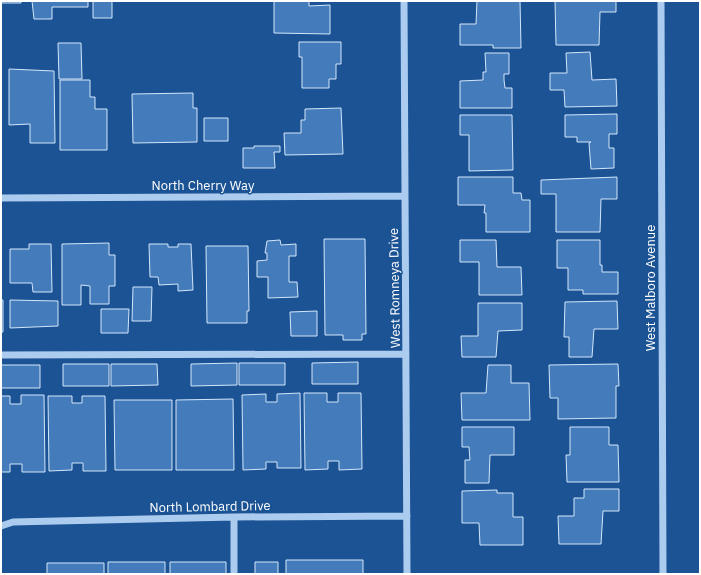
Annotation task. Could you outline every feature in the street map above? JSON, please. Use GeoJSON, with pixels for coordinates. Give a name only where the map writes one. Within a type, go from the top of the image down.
{"type":"FeatureCollection","features":[{"type":"Feature","properties":{"kind":"street","name":"West Romneya Drive"},"geometry":{"type":"LineString","coordinates":[[404,1],[407,574]]}},
{"type":"Feature","properties":{"kind":"street","name":"West Malboro Avenue"},"geometry":{"type":"LineString","coordinates":[[661,1],[663,574]]}},
{"type":"Feature","properties":{"kind":"street","name":"North Cherry Way"},"geometry":{"type":"LineString","coordinates":[[1,198],[405,196]]}},
{"type":"Feature","properties":{"kind":"street"},"geometry":{"type":"LineString","coordinates":[[1,355],[406,354]]}},
{"type":"Feature","properties":{"kind":"street","name":"North Lombard Drive"},"geometry":{"type":"LineString","coordinates":[[1,526],[13,522],[234,517],[407,516]]}},
{"type":"Feature","properties":{"kind":"street"},"geometry":{"type":"LineString","coordinates":[[234,517],[234,574]]}},
{"type":"Feature","properties":{"kind":"building"},"geometry":{"type":"Polygon","coordinates":[[[1,1],[21,1],[21,3],[1,3],[1,1]]]}},
{"type":"Feature","properties":{"kind":"building"},"geometry":{"type":"Polygon","coordinates":[[[32,1],[88,1],[88,7],[52,7],[52,19],[34,19],[32,1]]]}},
{"type":"Feature","properties":{"kind":"building"},"geometry":{"type":"Polygon","coordinates":[[[93,1],[112,1],[112,18],[93,18],[93,1]]]}},
{"type":"Feature","properties":{"kind":"building"},"geometry":{"type":"Polygon","coordinates":[[[274,1],[309,1],[309,6],[330,5],[330,34],[274,33],[274,1]]]}},
{"type":"Feature","properties":{"kind":"building"},"geometry":{"type":"Polygon","coordinates":[[[477,1],[520,1],[521,48],[493,48],[493,45],[460,45],[460,24],[476,24],[477,1]]]}},
{"type":"Feature","properties":{"kind":"building"},"geometry":{"type":"Polygon","coordinates":[[[555,1],[616,1],[616,12],[600,12],[599,45],[556,45],[555,1]]]}},
{"type":"Feature","properties":{"kind":"building"},"geometry":{"type":"Polygon","coordinates":[[[299,42],[341,42],[341,64],[336,64],[336,79],[329,79],[329,88],[302,88],[302,57],[299,57],[299,42]]]}},
{"type":"Feature","properties":{"kind":"building"},"geometry":{"type":"Polygon","coordinates":[[[58,43],[81,43],[82,79],[59,79],[58,43]]]}},
{"type":"Feature","properties":{"kind":"building"},"geometry":{"type":"Polygon","coordinates":[[[590,52],[592,80],[616,79],[617,106],[565,107],[564,90],[550,90],[550,73],[567,73],[566,53],[590,52]]]}},
{"type":"Feature","properties":{"kind":"building"},"geometry":{"type":"Polygon","coordinates":[[[485,53],[509,53],[509,74],[504,74],[504,80],[505,88],[512,88],[512,108],[460,108],[460,81],[483,80],[483,72],[486,72],[485,53]]]}},
{"type":"Feature","properties":{"kind":"building"},"geometry":{"type":"Polygon","coordinates":[[[9,69],[54,71],[55,143],[30,143],[30,124],[9,125],[9,69]]]}},
{"type":"Feature","properties":{"kind":"building"},"geometry":{"type":"Polygon","coordinates":[[[60,80],[90,80],[90,97],[95,97],[95,109],[107,109],[107,150],[60,150],[60,80]]]}},
{"type":"Feature","properties":{"kind":"building"},"geometry":{"type":"Polygon","coordinates":[[[193,93],[193,108],[197,108],[197,142],[133,143],[132,94],[193,93]]]}},
{"type":"Feature","properties":{"kind":"building"},"geometry":{"type":"Polygon","coordinates":[[[341,108],[343,154],[285,155],[284,133],[301,133],[301,120],[305,120],[305,109],[341,108]]]}},
{"type":"Feature","properties":{"kind":"building"},"geometry":{"type":"Polygon","coordinates":[[[617,114],[617,134],[609,134],[609,148],[614,148],[614,168],[591,169],[589,143],[591,142],[577,142],[577,137],[565,137],[565,115],[617,114]]]}},
{"type":"Feature","properties":{"kind":"building"},"geometry":{"type":"Polygon","coordinates":[[[460,115],[512,115],[513,170],[469,171],[469,135],[460,135],[460,115]]]}},
{"type":"Feature","properties":{"kind":"building"},"geometry":{"type":"Polygon","coordinates":[[[204,118],[228,118],[228,141],[204,141],[204,118]]]}},
{"type":"Feature","properties":{"kind":"building"},"geometry":{"type":"Polygon","coordinates":[[[254,146],[280,146],[280,152],[274,152],[275,168],[243,168],[243,148],[254,148],[254,146]]]}},
{"type":"Feature","properties":{"kind":"building"},"geometry":{"type":"Polygon","coordinates":[[[458,177],[513,177],[513,193],[521,193],[522,200],[530,200],[530,232],[486,232],[486,213],[484,213],[485,205],[458,205],[458,177]]]}},
{"type":"Feature","properties":{"kind":"building"},"geometry":{"type":"Polygon","coordinates":[[[617,177],[617,199],[601,199],[600,232],[556,232],[556,194],[541,194],[541,180],[617,177]]]}},
{"type":"Feature","properties":{"kind":"building"},"geometry":{"type":"Polygon","coordinates":[[[324,239],[365,239],[366,334],[362,334],[362,340],[343,340],[343,335],[325,335],[324,239]]]}},
{"type":"Feature","properties":{"kind":"building"},"geometry":{"type":"Polygon","coordinates":[[[280,240],[281,245],[296,244],[296,256],[289,256],[289,282],[297,282],[298,297],[268,298],[268,277],[257,277],[257,261],[267,260],[267,253],[265,253],[267,241],[280,240]]]}},
{"type":"Feature","properties":{"kind":"building"},"geometry":{"type":"Polygon","coordinates":[[[460,240],[496,240],[497,267],[521,267],[522,295],[479,295],[479,262],[460,262],[460,240]]]}},
{"type":"Feature","properties":{"kind":"building"},"geometry":{"type":"Polygon","coordinates":[[[557,240],[600,240],[600,265],[602,265],[602,272],[618,272],[618,294],[583,294],[583,290],[568,290],[568,268],[557,268],[557,240]]]}},
{"type":"Feature","properties":{"kind":"building"},"geometry":{"type":"Polygon","coordinates":[[[109,243],[109,255],[115,255],[115,286],[109,286],[109,304],[90,304],[90,286],[81,285],[81,305],[62,305],[62,244],[109,243]]]}},
{"type":"Feature","properties":{"kind":"building"},"geometry":{"type":"Polygon","coordinates":[[[29,244],[51,244],[52,292],[33,292],[32,283],[10,283],[10,249],[29,249],[29,244]]]}},
{"type":"Feature","properties":{"kind":"building"},"geometry":{"type":"Polygon","coordinates":[[[149,244],[168,244],[168,247],[178,247],[178,244],[191,244],[193,290],[178,291],[178,284],[159,285],[158,277],[150,277],[149,244]]]}},
{"type":"Feature","properties":{"kind":"building"},"geometry":{"type":"Polygon","coordinates":[[[206,246],[248,246],[249,311],[247,311],[247,323],[207,323],[206,246]]]}},
{"type":"Feature","properties":{"kind":"building"},"geometry":{"type":"Polygon","coordinates":[[[133,287],[152,287],[151,321],[132,321],[133,287]]]}},
{"type":"Feature","properties":{"kind":"building"},"geometry":{"type":"Polygon","coordinates":[[[1,300],[3,300],[3,332],[1,332],[1,300]]]}},
{"type":"Feature","properties":{"kind":"building"},"geometry":{"type":"Polygon","coordinates":[[[10,300],[58,301],[58,326],[10,328],[10,300]]]}},
{"type":"Feature","properties":{"kind":"building"},"geometry":{"type":"Polygon","coordinates":[[[617,301],[618,329],[594,329],[592,357],[569,357],[569,337],[564,337],[565,302],[617,301]]]}},
{"type":"Feature","properties":{"kind":"building"},"geometry":{"type":"Polygon","coordinates":[[[478,303],[522,303],[522,330],[498,331],[496,357],[462,357],[461,336],[478,336],[478,303]]]}},
{"type":"Feature","properties":{"kind":"building"},"geometry":{"type":"Polygon","coordinates":[[[101,309],[129,309],[128,333],[101,333],[101,309]]]}},
{"type":"Feature","properties":{"kind":"building"},"geometry":{"type":"Polygon","coordinates":[[[317,311],[317,336],[291,336],[290,312],[317,311]]]}},
{"type":"Feature","properties":{"kind":"building"},"geometry":{"type":"Polygon","coordinates":[[[358,362],[358,384],[312,384],[312,363],[358,362]]]}},
{"type":"Feature","properties":{"kind":"building"},"geometry":{"type":"Polygon","coordinates":[[[237,363],[237,385],[191,386],[191,364],[237,363]]]}},
{"type":"Feature","properties":{"kind":"building"},"geometry":{"type":"Polygon","coordinates":[[[239,363],[285,363],[285,385],[239,385],[239,363]]]}},
{"type":"Feature","properties":{"kind":"building"},"geometry":{"type":"Polygon","coordinates":[[[63,364],[109,364],[109,386],[63,386],[63,364]]]}},
{"type":"Feature","properties":{"kind":"building"},"geometry":{"type":"Polygon","coordinates":[[[111,364],[157,364],[158,385],[111,386],[111,364]]]}},
{"type":"Feature","properties":{"kind":"building"},"geometry":{"type":"Polygon","coordinates":[[[618,364],[619,386],[616,386],[616,418],[558,419],[558,398],[550,398],[549,365],[618,364]]]}},
{"type":"Feature","properties":{"kind":"building"},"geometry":{"type":"Polygon","coordinates":[[[1,365],[40,365],[40,388],[1,388],[1,365]]]}},
{"type":"Feature","properties":{"kind":"building"},"geometry":{"type":"Polygon","coordinates":[[[488,365],[511,365],[511,383],[529,383],[530,420],[462,420],[461,393],[486,393],[488,365]]]}},
{"type":"Feature","properties":{"kind":"building"},"geometry":{"type":"Polygon","coordinates":[[[300,393],[301,468],[277,468],[277,462],[266,462],[266,469],[243,470],[242,395],[266,394],[266,402],[277,402],[277,394],[300,393]]]}},
{"type":"Feature","properties":{"kind":"building"},"geometry":{"type":"Polygon","coordinates":[[[304,393],[327,393],[327,402],[338,402],[338,393],[361,393],[362,469],[339,470],[339,461],[328,461],[328,469],[305,470],[304,393]]]}},
{"type":"Feature","properties":{"kind":"building"},"geometry":{"type":"Polygon","coordinates":[[[21,395],[44,395],[45,472],[22,472],[22,464],[10,464],[10,472],[1,472],[1,396],[10,396],[10,404],[21,404],[21,395]]]}},
{"type":"Feature","properties":{"kind":"building"},"geometry":{"type":"Polygon","coordinates":[[[48,396],[72,396],[72,403],[82,403],[82,396],[105,396],[106,471],[83,471],[83,463],[72,463],[72,470],[49,471],[48,396]]]}},
{"type":"Feature","properties":{"kind":"building"},"geometry":{"type":"Polygon","coordinates":[[[233,399],[234,470],[176,470],[176,400],[233,399]]]}},
{"type":"Feature","properties":{"kind":"building"},"geometry":{"type":"Polygon","coordinates":[[[114,400],[172,400],[172,470],[115,470],[114,400]]]}},
{"type":"Feature","properties":{"kind":"building"},"geometry":{"type":"Polygon","coordinates":[[[462,427],[514,427],[514,455],[490,455],[489,483],[465,483],[465,460],[470,460],[469,447],[462,447],[462,427]]]}},
{"type":"Feature","properties":{"kind":"building"},"geometry":{"type":"Polygon","coordinates":[[[570,427],[609,427],[609,445],[618,445],[619,482],[567,482],[566,455],[570,455],[570,427]]]}},
{"type":"Feature","properties":{"kind":"building"},"geometry":{"type":"Polygon","coordinates":[[[584,489],[619,489],[619,511],[603,511],[601,544],[559,544],[558,516],[574,516],[574,498],[584,498],[584,489]]]}},
{"type":"Feature","properties":{"kind":"building"},"geometry":{"type":"Polygon","coordinates":[[[497,490],[497,493],[513,493],[513,517],[523,517],[523,545],[480,545],[479,523],[462,523],[462,491],[497,490]]]}},
{"type":"Feature","properties":{"kind":"building"},"geometry":{"type":"Polygon","coordinates":[[[286,560],[363,560],[363,574],[286,574],[286,560]]]}},
{"type":"Feature","properties":{"kind":"building"},"geometry":{"type":"Polygon","coordinates":[[[108,562],[165,562],[165,574],[108,574],[108,562]]]}},
{"type":"Feature","properties":{"kind":"building"},"geometry":{"type":"Polygon","coordinates":[[[170,562],[226,562],[226,574],[170,574],[170,562]]]}},
{"type":"Feature","properties":{"kind":"building"},"geometry":{"type":"Polygon","coordinates":[[[255,562],[278,562],[278,574],[255,574],[255,562]]]}},
{"type":"Feature","properties":{"kind":"building"},"geometry":{"type":"Polygon","coordinates":[[[47,563],[104,563],[104,574],[47,574],[47,563]]]}}]}
